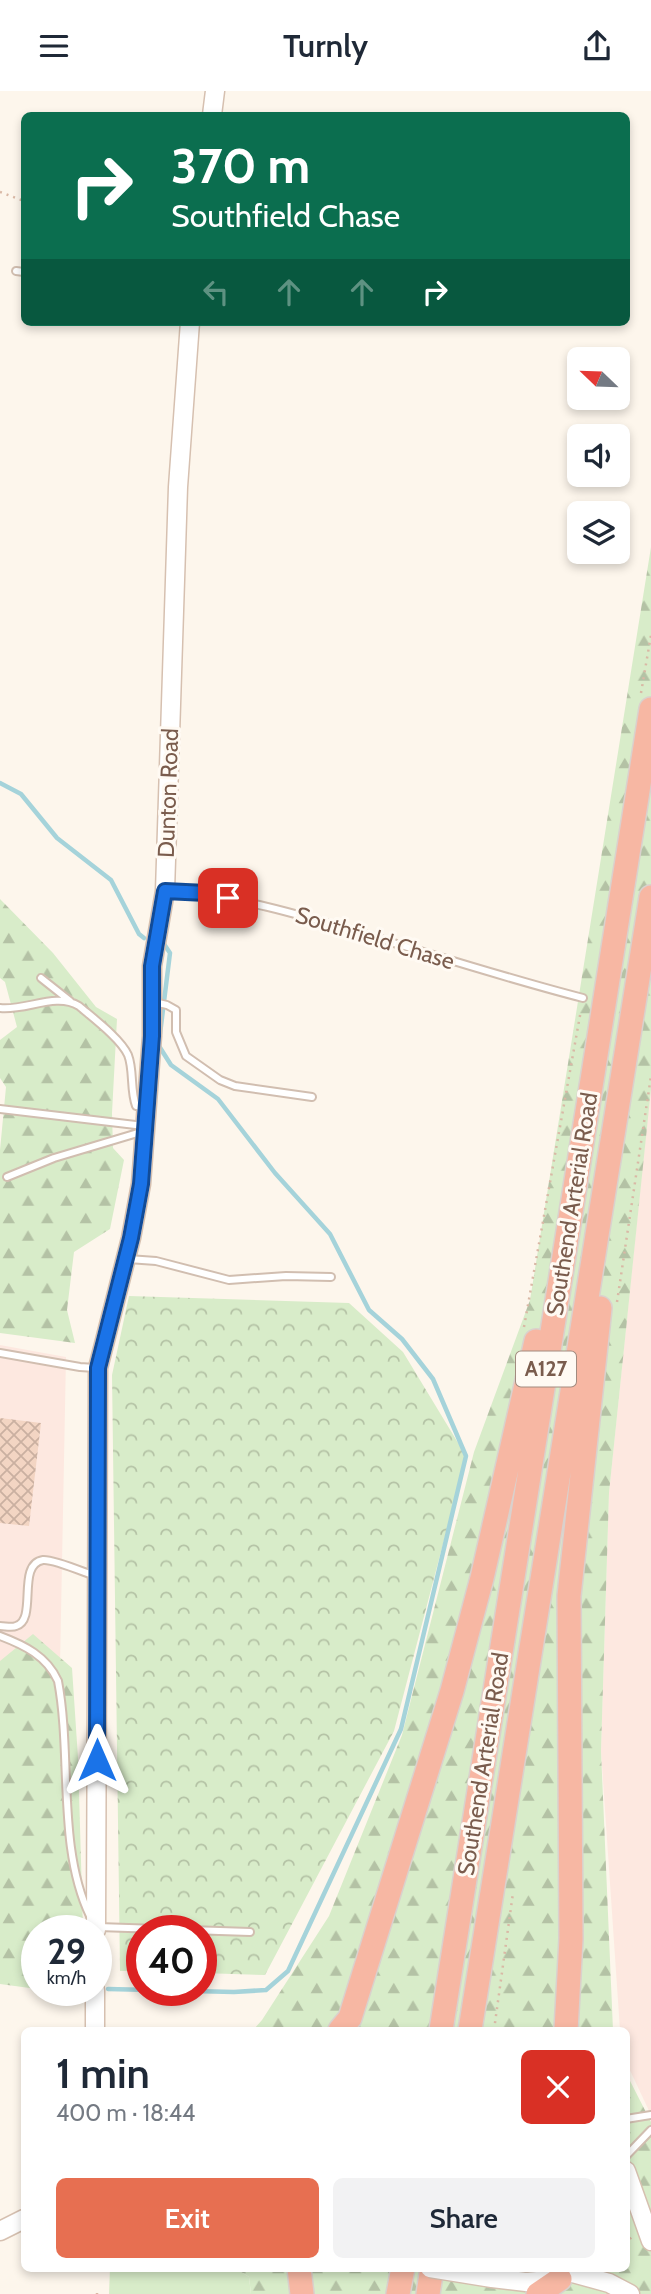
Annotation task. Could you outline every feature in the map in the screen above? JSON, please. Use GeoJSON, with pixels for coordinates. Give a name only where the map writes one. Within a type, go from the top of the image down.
{"type":"FeatureCollection","features":[{"type":"Feature","properties":{"kind":"highway","name":"Southend Arterial Road"},"geometry":{"type":"LineString","coordinates":[[441,2027],[594,1000],[646,703]]}},
{"type":"Feature","properties":{"kind":"highway","name":"Southend Arterial Road"},"geometry":{"type":"LineString","coordinates":[[470,2027],[651,897]]}},
{"type":"Feature","properties":{"kind":"highway"},"geometry":{"type":"LineString","coordinates":[[342,2027],[350,2018],[452,1691],[482,1578],[534,1352],[594,1000]]}},
{"type":"Feature","properties":{"kind":"highway"},"geometry":{"type":"LineString","coordinates":[[566,2027],[571,1939],[569,1597],[619,1099]]}},
{"type":"Feature","properties":{"kind":"highway"},"geometry":{"type":"LineString","coordinates":[[299,2272],[302,2294]]}},
{"type":"Feature","properties":{"kind":"highway"},"geometry":{"type":"LineString","coordinates":[[398,2294],[401,2272]]}},
{"type":"Feature","properties":{"kind":"highway"},"geometry":{"type":"LineString","coordinates":[[428,2294],[431,2272]]}},
{"type":"Feature","properties":{"kind":"highway"},"geometry":{"type":"LineString","coordinates":[[538,2294],[568,2273]]}},
{"type":"Feature","properties":{"kind":"street"},"geometry":{"type":"LineString","coordinates":[[212,112],[215,91]]}},
{"type":"Feature","properties":{"kind":"street","name":"Dunton Road"},"geometry":{"type":"LineString","coordinates":[[96,1915],[98,1368],[126,1259],[141,1184],[152,1036],[152,966],[165,891],[178,487],[190,326]]}},
{"type":"Feature","properties":{"kind":"street"},"geometry":{"type":"LineString","coordinates":[[95,2006],[95,2027]]}},
{"type":"Feature","properties":{"kind":"street"},"geometry":{"type":"LineString","coordinates":[[630,2182],[651,2241]]}},
{"type":"Feature","properties":{"kind":"street"},"geometry":{"type":"LineString","coordinates":[[0,2231],[21,2220]]}},
{"type":"Feature","properties":{"kind":"street"},"geometry":{"type":"LineString","coordinates":[[455,2272],[526,2282],[568,2273],[609,2283],[630,2294]]}},
{"type":"Feature","properties":{"kind":"lane"},"geometry":{"type":"LineString","coordinates":[[16,271],[21,272]]}},
{"type":"Feature","properties":{"kind":"lane","name":"Southfield Chase"},"geometry":{"type":"LineString","coordinates":[[165,891],[206,893],[271,906],[507,979],[594,1000]]}},
{"type":"Feature","properties":{"kind":"lane"},"geometry":{"type":"LineString","coordinates":[[41,978],[79,1006],[122,1045],[128,1056],[136,1106],[146,1108]]}},
{"type":"Feature","properties":{"kind":"lane"},"geometry":{"type":"LineString","coordinates":[[0,1008],[53,1001],[72,1002]]}},
{"type":"Feature","properties":{"kind":"lane"},"geometry":{"type":"LineString","coordinates":[[152,1002],[176,1010],[176,1032],[186,1056],[220,1080],[235,1086],[312,1097]]}},
{"type":"Feature","properties":{"kind":"lane"},"geometry":{"type":"LineString","coordinates":[[0,1109],[145,1129]]}},
{"type":"Feature","properties":{"kind":"lane"},"geometry":{"type":"LineString","coordinates":[[7,1178],[54,1158],[145,1129]]}},
{"type":"Feature","properties":{"kind":"lane"},"geometry":{"type":"LineString","coordinates":[[126,1259],[156,1261],[229,1280],[286,1276],[331,1277]]}},
{"type":"Feature","properties":{"kind":"lane"},"geometry":{"type":"LineString","coordinates":[[0,1353],[98,1368]]}},
{"type":"Feature","properties":{"kind":"lane"},"geometry":{"type":"LineString","coordinates":[[0,1626],[18,1626],[23,1621],[30,1571],[37,1563],[46,1560],[98,1577]]}},
{"type":"Feature","properties":{"kind":"lane"},"geometry":{"type":"LineString","coordinates":[[0,1636],[47,1661],[58,1681],[76,1877],[90,1915]]}},
{"type":"Feature","properties":{"kind":"lane"},"geometry":{"type":"LineString","coordinates":[[112,1928],[250,1932]]}},
{"type":"Feature","properties":{"kind":"lane"},"geometry":{"type":"LineString","coordinates":[[630,2118],[651,2115]]}},
{"type":"Feature","properties":{"kind":"lane"},"geometry":{"type":"LineString","coordinates":[[630,2152],[651,2130]]}},
{"type":"Feature","properties":{"kind":"path"},"geometry":{"type":"LineString","coordinates":[[0,192],[21,200]]}},
{"type":"Feature","properties":{"kind":"path"},"geometry":{"type":"LineString","coordinates":[[646,703],[651,635]]}},
{"type":"Feature","properties":{"kind":"path"},"geometry":{"type":"LineString","coordinates":[[524,1327],[594,1000]]}},
{"type":"Feature","properties":{"kind":"path"},"geometry":{"type":"LineString","coordinates":[[630,2240],[634,2235]]}},
{"type":"Feature","properties":{"kind":"shaded area"},"geometry":{"type":"Polygon","coordinates":[[[651,1084],[651,2115],[630,2070],[630,2027],[620,2027],[601,1751],[609,1493],[651,1084]]]}},
{"type":"Feature","properties":{"kind":"shaded area"},"geometry":{"type":"Polygon","coordinates":[[[0,1345],[66,1357],[55,1915],[21,1915],[21,1920],[0,1918],[0,1345]]]}},
{"type":"Feature","properties":{"kind":"green space"},"geometry":{"type":"Polygon","coordinates":[[[651,547],[651,1089],[609,1493],[601,1751],[613,2027],[256,2027],[329,1916],[402,1735],[474,1452],[530,1300],[651,547]]]}},
{"type":"Feature","properties":{"kind":"green space"},"geometry":{"type":"Polygon","coordinates":[[[0,899],[53,953],[96,1007],[117,1019],[113,1148],[124,1160],[110,1229],[74,1252],[67,1310],[75,1343],[0,1333],[0,1150],[6,1087],[0,1078],[0,1040],[17,1027],[5,982],[0,978],[0,899]]]}},
{"type":"Feature","properties":{"kind":"green space"},"geometry":{"type":"Polygon","coordinates":[[[129,1296],[349,1303],[403,1352],[466,1456],[394,1731],[265,1975],[217,1974],[217,1915],[126,1915],[126,1971],[120,1971],[112,1375],[129,1296]]]}},
{"type":"Feature","properties":{"kind":"green space"},"geometry":{"type":"Polygon","coordinates":[[[33,1634],[72,1668],[78,1758],[83,1915],[21,1915],[21,1987],[0,1984],[0,1661],[33,1634]]]}},
{"type":"Feature","properties":{"kind":"green space"},"geometry":{"type":"Polygon","coordinates":[[[630,2081],[651,2122],[651,2294],[251,2294],[249,2277],[241,2272],[630,2272],[630,2081]]]}},
{"type":"Feature","properties":{"kind":"green space"},"geometry":{"type":"Polygon","coordinates":[[[110,2272],[241,2272],[249,2277],[251,2294],[109,2294],[110,2272]]]}},
{"type":"Feature","properties":{"kind":"building"},"geometry":{"type":"Polygon","coordinates":[[[0,1418],[41,1423],[29,1526],[0,1523],[0,1418]]]}},
{"type":"Feature","properties":{"kind":"waterway"},"geometry":{"type":"LineString","coordinates":[[0,783],[21,794],[57,838],[111,880],[139,934],[144,938]]}},
{"type":"Feature","properties":{"kind":"waterway"},"geometry":{"type":"LineString","coordinates":[[160,1034],[170,953],[162,941]]}},
{"type":"Feature","properties":{"kind":"waterway"},"geometry":{"type":"LineString","coordinates":[[112,1989],[234,1992],[266,1990],[288,1971],[401,1729],[466,1456],[433,1379],[402,1339],[369,1310],[330,1234],[275,1173],[218,1099],[171,1065],[159,1046]]}},
{"type":"Feature","properties":{"kind":"route"},"geometry":{"type":"LineString","coordinates":[[97,1760],[98,1368],[131,1238],[141,1184],[152,1036],[152,966],[165,891],[206,893],[228,898]]}}]}
